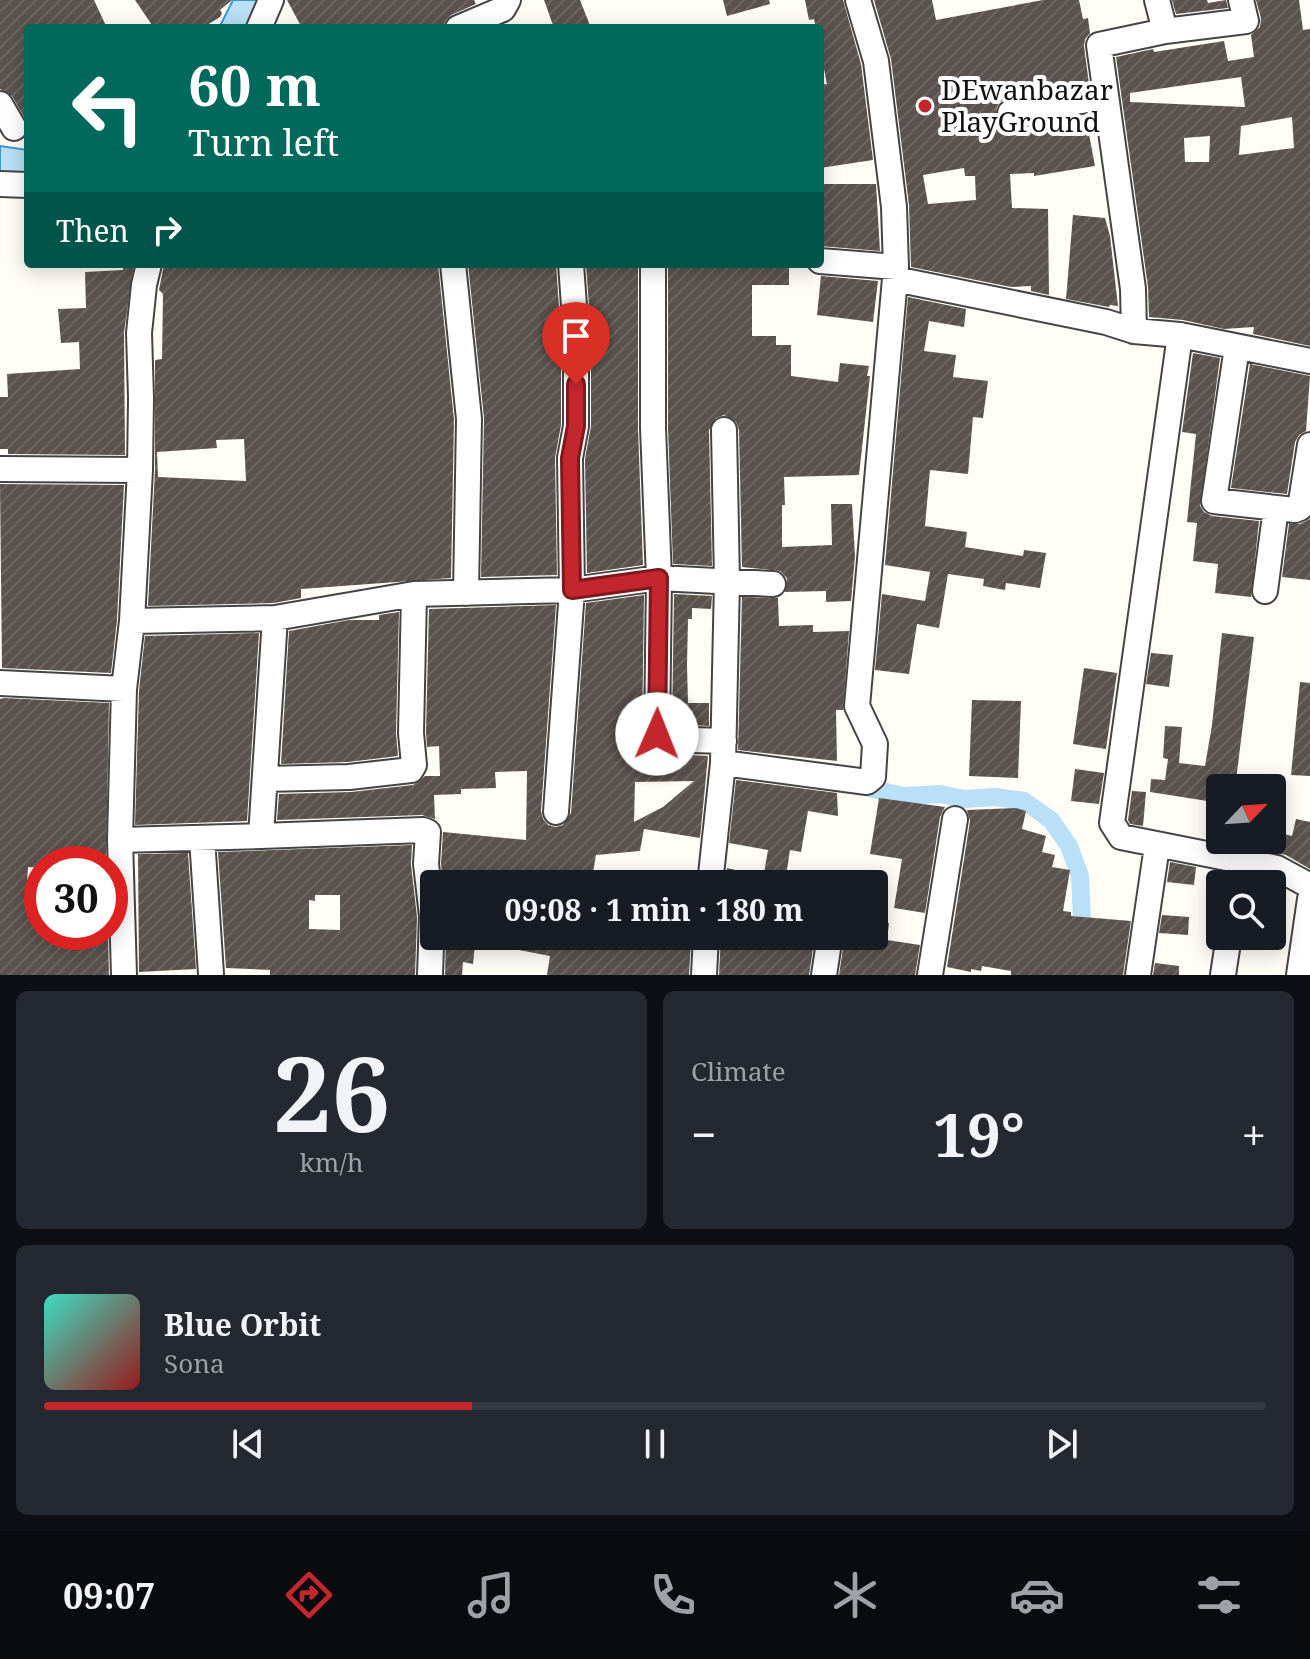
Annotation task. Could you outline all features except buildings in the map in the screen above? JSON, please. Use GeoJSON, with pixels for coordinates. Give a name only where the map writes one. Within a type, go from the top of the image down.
{"type":"FeatureCollection","features":[{"type":"Feature","properties":{"kind":"street"},"geometry":{"type":"LineString","coordinates":[[261,24],[271,0]]}},
{"type":"Feature","properties":{"kind":"street"},"geometry":{"type":"LineString","coordinates":[[467,24],[503,9],[508,0]]}},
{"type":"Feature","properties":{"kind":"street"},"geometry":{"type":"LineString","coordinates":[[653,268],[653,428],[659,578],[657,734],[661,739],[867,782],[873,777],[875,744],[857,706],[894,283],[894,207],[876,61],[858,0]]}},
{"type":"Feature","properties":{"kind":"street"},"geometry":{"type":"LineString","coordinates":[[1157,0],[1165,31]]}},
{"type":"Feature","properties":{"kind":"street"},"geometry":{"type":"LineString","coordinates":[[1134,331],[1127,241],[1099,45],[1243,11]]}},
{"type":"Feature","properties":{"kind":"street"},"geometry":{"type":"LineString","coordinates":[[1010,113],[1105,97]]}},
{"type":"Feature","properties":{"kind":"street"},"geometry":{"type":"LineString","coordinates":[[0,104],[14,128]]}},
{"type":"Feature","properties":{"kind":"street"},"geometry":{"type":"LineString","coordinates":[[0,184],[24,185]]}},
{"type":"Feature","properties":{"kind":"street"},"geometry":{"type":"LineString","coordinates":[[824,262],[894,283],[1106,322],[1134,331],[1180,335],[1310,361]]}},
{"type":"Feature","properties":{"kind":"street"},"geometry":{"type":"LineString","coordinates":[[124,975],[120,840],[124,689],[132,621],[140,470],[139,333],[148,268]]}},
{"type":"Feature","properties":{"kind":"street"},"geometry":{"type":"LineString","coordinates":[[453,268],[469,419],[466,593]]}},
{"type":"Feature","properties":{"kind":"street"},"geometry":{"type":"LineString","coordinates":[[556,812],[572,590],[570,458],[576,426],[576,334],[571,268]]}},
{"type":"Feature","properties":{"kind":"street"},"geometry":{"type":"LineString","coordinates":[[1180,335],[1112,823],[1121,837],[1233,870]]}},
{"type":"Feature","properties":{"kind":"street"},"geometry":{"type":"LineString","coordinates":[[1237,347],[1214,501],[1300,508],[1310,445]]}},
{"type":"Feature","properties":{"kind":"street"},"geometry":{"type":"LineString","coordinates":[[711,870],[724,752],[727,581],[724,430]]}},
{"type":"Feature","properties":{"kind":"street"},"geometry":{"type":"LineString","coordinates":[[0,469],[140,470]]}},
{"type":"Feature","properties":{"kind":"street"},"geometry":{"type":"LineString","coordinates":[[1265,591],[1276,508]]}},
{"type":"Feature","properties":{"kind":"street"},"geometry":{"type":"LineString","coordinates":[[132,621],[275,618],[414,594],[572,590],[659,578],[773,584]]}},
{"type":"Feature","properties":{"kind":"street"},"geometry":{"type":"LineString","coordinates":[[265,779],[349,777],[411,770],[414,765],[411,733],[414,594]]}},
{"type":"Feature","properties":{"kind":"street"},"geometry":{"type":"LineString","coordinates":[[261,836],[275,618]]}},
{"type":"Feature","properties":{"kind":"street"},"geometry":{"type":"LineString","coordinates":[[0,683],[124,689]]}},
{"type":"Feature","properties":{"kind":"street"},"geometry":{"type":"LineString","coordinates":[[930,975],[955,819]]}},
{"type":"Feature","properties":{"kind":"street"},"geometry":{"type":"LineString","coordinates":[[120,840],[428,832],[426,864],[432,916],[430,975]]}},
{"type":"Feature","properties":{"kind":"street"},"geometry":{"type":"LineString","coordinates":[[202,838],[211,974]]}},
{"type":"Feature","properties":{"kind":"street"},"geometry":{"type":"LineString","coordinates":[[1138,975],[1157,846]]}},
{"type":"Feature","properties":{"kind":"street"},"geometry":{"type":"LineString","coordinates":[[1258,870],[1281,870]]}},
{"type":"Feature","properties":{"kind":"street"},"geometry":{"type":"LineString","coordinates":[[1286,873],[1310,886]]}},
{"type":"Feature","properties":{"kind":"street"},"geometry":{"type":"LineString","coordinates":[[1299,975],[1310,899]]}},
{"type":"Feature","properties":{"kind":"street"},"geometry":{"type":"LineString","coordinates":[[704,975],[705,950]]}},
{"type":"Feature","properties":{"kind":"street"},"geometry":{"type":"LineString","coordinates":[[824,975],[828,950]]}},
{"type":"Feature","properties":{"kind":"street"},"geometry":{"type":"LineString","coordinates":[[1223,975],[1227,950]]}},
{"type":"Feature","properties":{"kind":"street"},"geometry":{"type":"LineString","coordinates":[[197,975],[219,975]]}},
{"type":"Feature","properties":{"kind":"water"},"geometry":{"type":"Polygon","coordinates":[[[233,0],[265,0],[255,24],[221,24],[233,0]]]}},
{"type":"Feature","properties":{"kind":"water"},"geometry":{"type":"Polygon","coordinates":[[[0,146],[24,149],[24,179],[0,179],[0,146]]]}},
{"type":"Feature","properties":{"kind":"waterway"},"geometry":{"type":"LineString","coordinates":[[852,784],[903,796],[940,794],[964,799],[995,797],[1024,801],[1051,820],[1069,846],[1080,876],[1080,975]]}},
{"type":"Feature","properties":{"kind":"place","name":"DEwanbazar PlayGround"},"geometry":{"type":"Point","coordinates":[925,106]}},
{"type":"Feature","properties":{"kind":"route"},"geometry":{"type":"LineString","coordinates":[[576,384],[576,426],[570,458],[572,590],[659,578],[657,734]]}}]}
